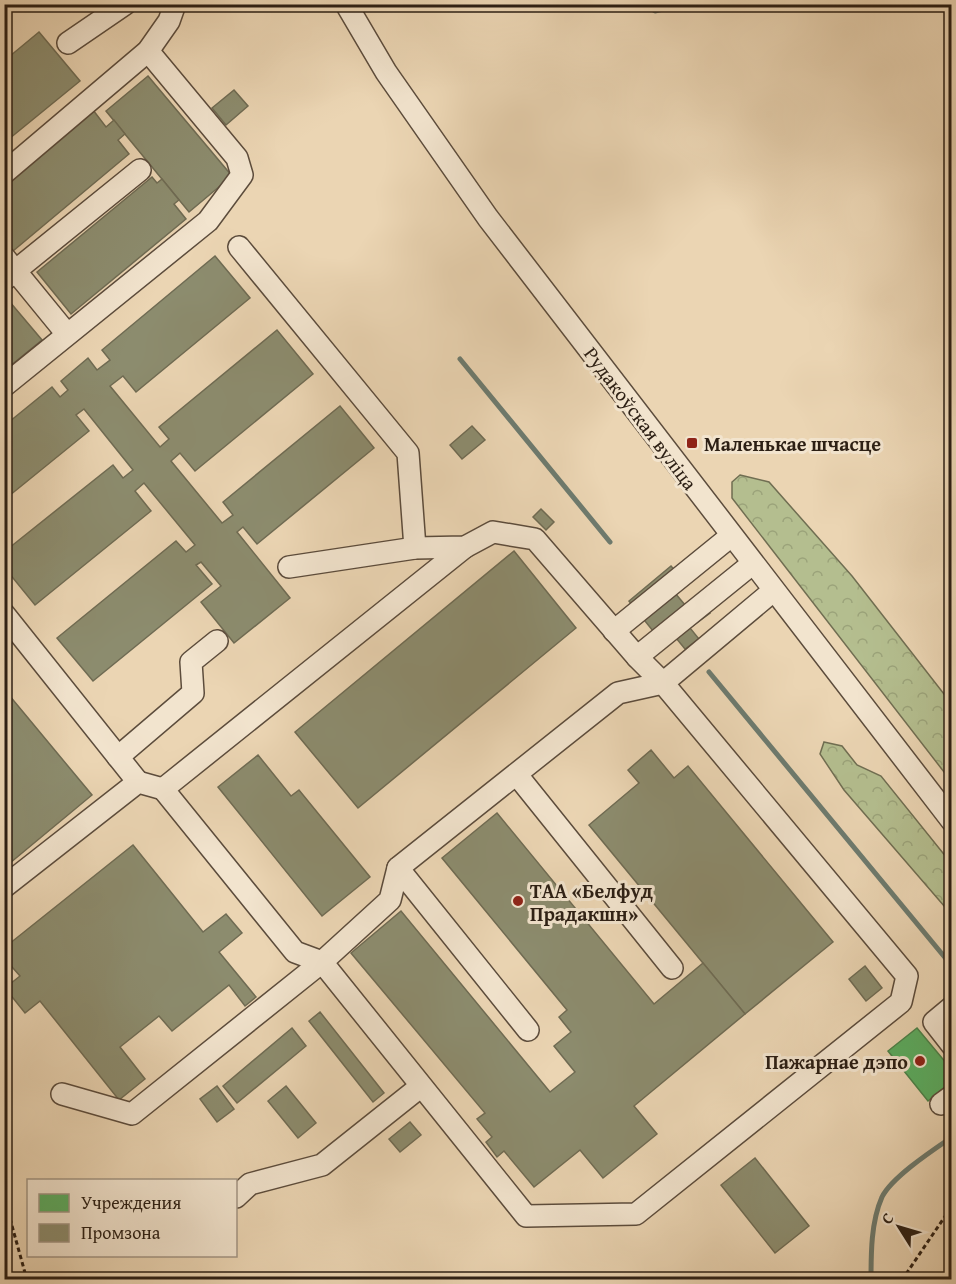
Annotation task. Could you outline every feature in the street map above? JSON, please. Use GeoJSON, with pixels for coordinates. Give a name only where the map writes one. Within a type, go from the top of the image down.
{"type":"FeatureCollection","features":[{"type":"Feature","properties":{"kind":"street"},"geometry":{"type":"LineString","coordinates":[[68,43],[125,4]]}},
{"type":"Feature","properties":{"kind":"street"},"geometry":{"type":"LineString","coordinates":[[4,173],[148,51],[170,21],[175,4]]}},
{"type":"Feature","properties":{"kind":"street","name":"Рудакоўская вуліца"},"geometry":{"type":"LineString","coordinates":[[346,4],[386,72],[488,218],[951,821]]}},
{"type":"Feature","properties":{"kind":"street"},"geometry":{"type":"LineString","coordinates":[[4,386],[208,221],[242,175],[237,158],[148,51]]}},
{"type":"Feature","properties":{"kind":"street"},"geometry":{"type":"LineString","coordinates":[[67,334],[8,269],[140,170]]}},
{"type":"Feature","properties":{"kind":"street"},"geometry":{"type":"LineString","coordinates":[[239,248],[408,453],[415,548]]}},
{"type":"Feature","properties":{"kind":"street"},"geometry":{"type":"LineString","coordinates":[[4,614],[138,782],[164,789],[295,952],[322,962],[420,1087],[526,1216],[636,1214],[901,1002],[907,976],[663,683],[637,657],[535,539],[493,532],[465,547],[164,789]]}},
{"type":"Feature","properties":{"kind":"street"},"geometry":{"type":"LineString","coordinates":[[615,631],[731,536]]}},
{"type":"Feature","properties":{"kind":"street"},"geometry":{"type":"LineString","coordinates":[[289,567],[415,548],[465,547]]}},
{"type":"Feature","properties":{"kind":"street"},"geometry":{"type":"LineString","coordinates":[[637,657],[752,564]]}},
{"type":"Feature","properties":{"kind":"street"},"geometry":{"type":"LineString","coordinates":[[62,1094],[132,1114],[322,962],[390,900],[398,868],[618,693],[663,683],[773,591]]}},
{"type":"Feature","properties":{"kind":"street"},"geometry":{"type":"LineString","coordinates":[[118,757],[193,693],[191,662],[217,641]]}},
{"type":"Feature","properties":{"kind":"street"},"geometry":{"type":"LineString","coordinates":[[517,775],[672,968]]}},
{"type":"Feature","properties":{"kind":"street"},"geometry":{"type":"LineString","coordinates":[[4,887],[138,782]]}},
{"type":"Feature","properties":{"kind":"street"},"geometry":{"type":"LineString","coordinates":[[398,868],[528,1030]]}},
{"type":"Feature","properties":{"kind":"street"},"geometry":{"type":"LineString","coordinates":[[951,1007],[934,1022],[951,1045]]}},
{"type":"Feature","properties":{"kind":"street"},"geometry":{"type":"LineString","coordinates":[[237,1196],[250,1184],[322,1165],[420,1087]]}},
{"type":"Feature","properties":{"kind":"path"},"geometry":{"type":"LineString","coordinates":[[4,1197],[27,1280]]}},
{"type":"Feature","properties":{"kind":"path"},"geometry":{"type":"LineString","coordinates":[[902,1280],[951,1206]]}},
{"type":"Feature","properties":{"kind":"green space"},"geometry":{"type":"Polygon","coordinates":[[[740,475],[769,482],[852,576],[951,703],[951,781],[732,498],[732,482],[740,475]]]}},
{"type":"Feature","properties":{"kind":"green space"},"geometry":{"type":"Polygon","coordinates":[[[824,742],[842,746],[857,765],[881,776],[951,863],[951,914],[844,790],[820,754],[824,742]]]}},
{"type":"Feature","properties":{"kind":"building: Учреждения","name":"Пажарнае дэпо"},"geometry":{"type":"Polygon","coordinates":[[[917,1028],[952,1070],[952,1081],[928,1101],[888,1051],[917,1028]]]}},
{"type":"Feature","properties":{"kind":"building: Промзона"},"geometry":{"type":"Polygon","coordinates":[[[39,32],[80,81],[4,143],[4,61],[39,32]]]}},
{"type":"Feature","properties":{"kind":"building: Промзона"},"geometry":{"type":"Polygon","coordinates":[[[148,76],[232,176],[189,212],[106,111],[148,76]]]}},
{"type":"Feature","properties":{"kind":"building: Промзона"},"geometry":{"type":"Polygon","coordinates":[[[234,90],[248,106],[226,125],[212,108],[234,90]]]}},
{"type":"Feature","properties":{"kind":"building: Промзона"},"geometry":{"type":"Polygon","coordinates":[[[93,110],[106,127],[114,120],[125,134],[118,140],[129,154],[13,251],[4,241],[4,184],[93,110]]]}},
{"type":"Feature","properties":{"kind":"building: Промзона"},"geometry":{"type":"Polygon","coordinates":[[[152,177],[157,183],[162,179],[179,200],[174,204],[186,219],[71,314],[37,272],[152,177]]]}},
{"type":"Feature","properties":{"kind":"building: Промзона"},"geometry":{"type":"Polygon","coordinates":[[[215,256],[250,298],[136,392],[123,376],[110,386],[160,447],[169,439],[159,427],[277,330],[313,374],[195,471],[180,453],[171,461],[222,523],[233,515],[223,502],[340,406],[374,448],[257,544],[243,527],[237,532],[290,598],[234,643],[201,602],[221,586],[201,562],[196,565],[212,584],[93,681],[57,638],[176,541],[186,552],[195,545],[144,483],[135,491],[151,511],[35,605],[4,567],[4,552],[113,465],[123,478],[133,470],[84,409],[76,415],[89,431],[4,500],[4,426],[52,387],[60,397],[68,390],[61,381],[88,358],[97,370],[110,360],[102,350],[215,256]]]}},
{"type":"Feature","properties":{"kind":"building: Промзона"},"geometry":{"type":"Polygon","coordinates":[[[4,295],[42,340],[4,371],[4,295]]]}},
{"type":"Feature","properties":{"kind":"building: Промзона"},"geometry":{"type":"Polygon","coordinates":[[[472,426],[485,440],[462,459],[450,445],[472,426]]]}},
{"type":"Feature","properties":{"kind":"building: Промзона"},"geometry":{"type":"Polygon","coordinates":[[[541,509],[554,522],[546,530],[533,517],[541,509]]]}},
{"type":"Feature","properties":{"kind":"building: Промзона"},"geometry":{"type":"Polygon","coordinates":[[[514,551],[576,628],[358,808],[295,732],[514,551]]]}},
{"type":"Feature","properties":{"kind":"building: Промзона"},"geometry":{"type":"Polygon","coordinates":[[[671,566],[686,584],[675,593],[685,605],[653,631],[629,601],[671,566]]]}},
{"type":"Feature","properties":{"kind":"building: Промзона"},"geometry":{"type":"Polygon","coordinates":[[[697,596],[710,613],[690,628],[699,639],[685,649],[672,633],[667,637],[658,626],[697,596]]]}},
{"type":"Feature","properties":{"kind":"building: Промзона"},"geometry":{"type":"Polygon","coordinates":[[[4,689],[92,795],[4,868],[4,689]]]}},
{"type":"Feature","properties":{"kind":"building: Промзона"},"geometry":{"type":"Polygon","coordinates":[[[651,750],[674,778],[688,766],[833,942],[745,1014],[589,825],[639,783],[628,770],[651,750]]]}},
{"type":"Feature","properties":{"kind":"building: Промзона"},"geometry":{"type":"Polygon","coordinates":[[[258,755],[291,796],[299,790],[370,877],[322,916],[218,787],[258,755]]]}},
{"type":"Feature","properties":{"kind":"building: Промзона"},"geometry":{"type":"Polygon","coordinates":[[[497,813],[654,1004],[703,963],[745,1014],[634,1106],[657,1134],[603,1178],[580,1150],[534,1187],[504,1151],[497,1157],[486,1142],[492,1137],[477,1119],[485,1113],[351,953],[401,911],[550,1092],[575,1072],[554,1046],[571,1032],[559,1017],[567,1010],[442,858],[497,813]]]}},
{"type":"Feature","properties":{"kind":"building: Промзона"},"geometry":{"type":"Polygon","coordinates":[[[133,845],[203,932],[226,914],[242,933],[219,952],[256,997],[245,1006],[229,985],[172,1031],[159,1016],[120,1047],[145,1079],[119,1100],[40,1001],[25,1013],[5,988],[20,976],[4,958],[4,948],[133,845]]]}},
{"type":"Feature","properties":{"kind":"building: Промзона"},"geometry":{"type":"Polygon","coordinates":[[[865,966],[882,988],[866,1001],[849,979],[865,966]]]}},
{"type":"Feature","properties":{"kind":"building: Промзона"},"geometry":{"type":"Polygon","coordinates":[[[320,1012],[384,1093],[373,1102],[309,1021],[320,1012]]]}},
{"type":"Feature","properties":{"kind":"building: Промзона"},"geometry":{"type":"Polygon","coordinates":[[[292,1028],[306,1046],[237,1103],[223,1086],[292,1028]]]}},
{"type":"Feature","properties":{"kind":"building: Промзона"},"geometry":{"type":"Polygon","coordinates":[[[217,1086],[234,1109],[217,1122],[200,1099],[217,1086]]]}},
{"type":"Feature","properties":{"kind":"building: Промзона"},"geometry":{"type":"Polygon","coordinates":[[[286,1086],[316,1123],[298,1138],[268,1101],[286,1086]]]}},
{"type":"Feature","properties":{"kind":"building: Промзона"},"geometry":{"type":"Polygon","coordinates":[[[410,1122],[421,1135],[400,1152],[389,1139],[410,1122]]]}},
{"type":"Feature","properties":{"kind":"building: Промзона"},"geometry":{"type":"Polygon","coordinates":[[[755,1158],[809,1226],[775,1253],[721,1185],[755,1158]]]}},
{"type":"Feature","properties":{"kind":"waterway"},"geometry":{"type":"LineString","coordinates":[[644,4],[655,11],[682,4]]}},
{"type":"Feature","properties":{"kind":"waterway"},"geometry":{"type":"LineString","coordinates":[[460,359],[610,542]]}},
{"type":"Feature","properties":{"kind":"waterway"},"geometry":{"type":"LineString","coordinates":[[709,672],[952,966]]}},
{"type":"Feature","properties":{"kind":"waterway"},"geometry":{"type":"LineString","coordinates":[[871,1280],[874,1227],[882,1197],[894,1181],[952,1137]]}},
{"type":"Feature","properties":{"kind":"place","name":"Маленькае шчасце"},"geometry":{"type":"Point","coordinates":[692,443]}},
{"type":"Feature","properties":{"kind":"place","name":"ТАА «Белфуд Прадакшн»"},"geometry":{"type":"Point","coordinates":[518,901]}},
{"type":"Feature","properties":{"kind":"place","name":"Пажарнае дэпо"},"geometry":{"type":"Point","coordinates":[920,1061]}}]}
